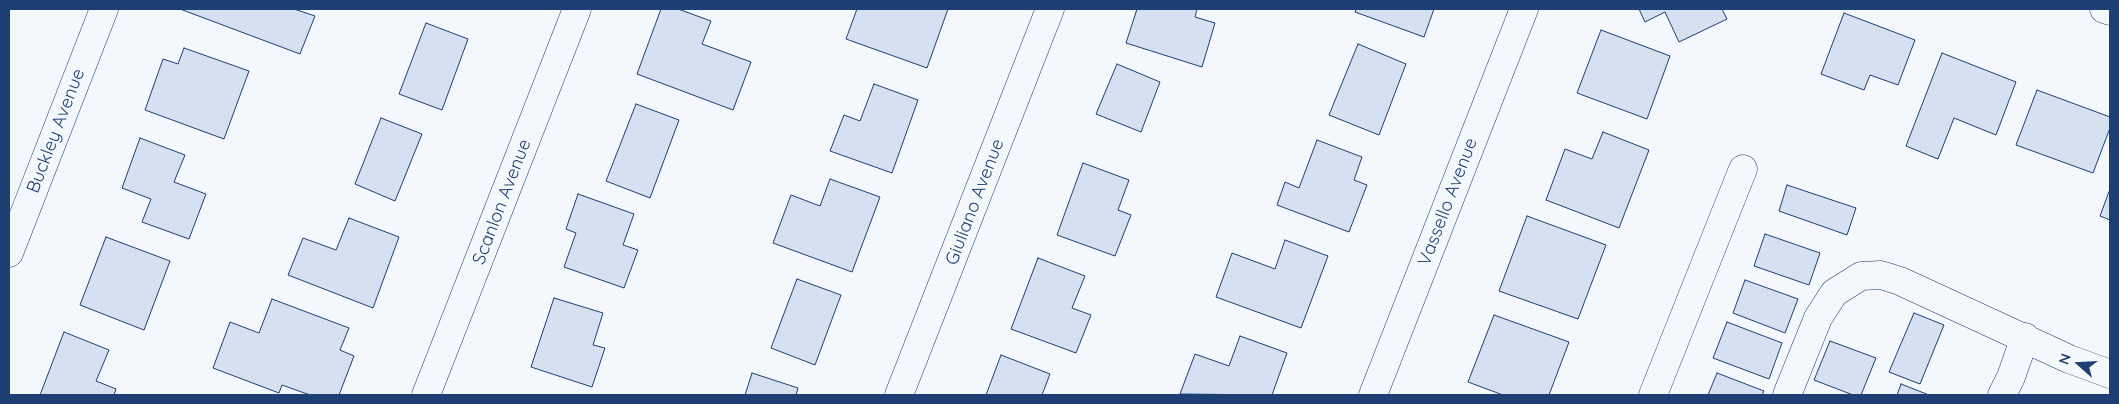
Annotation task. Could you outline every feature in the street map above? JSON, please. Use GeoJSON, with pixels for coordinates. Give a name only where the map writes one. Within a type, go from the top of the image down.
{"type":"FeatureCollection","features":[{"type":"Feature","properties":{"kind":"street","name":"Buckley Avenue"},"geometry":{"type":"LineString","coordinates":[[9,252],[104,9]]}},
{"type":"Feature","properties":{"kind":"street","name":"Scanlon Avenue"},"geometry":{"type":"LineString","coordinates":[[426,395],[577,9]]}},
{"type":"Feature","properties":{"kind":"street","name":"Giuliano Avenue"},"geometry":{"type":"LineString","coordinates":[[899,395],[1050,9]]}},
{"type":"Feature","properties":{"kind":"street","name":"Vassello Avenue"},"geometry":{"type":"LineString","coordinates":[[1373,395],[1524,9]]}},
{"type":"Feature","properties":{"kind":"street"},"geometry":{"type":"LineString","coordinates":[[2104,9],[2110,11]]}},
{"type":"Feature","properties":{"kind":"street"},"geometry":{"type":"LineString","coordinates":[[1653,395],[1743,168]]}},
{"type":"Feature","properties":{"kind":"street"},"geometry":{"type":"LineString","coordinates":[[1786,395],[1818,318],[1834,293],[1861,276],[1881,275],[1900,281],[2025,337],[2069,359],[2110,374]]}},
{"type":"Feature","properties":{"kind":"street"},"geometry":{"type":"LineString","coordinates":[[2002,395],[2011,377],[2025,337]]}},
{"type":"Feature","properties":{"kind":"building"},"geometry":{"type":"Polygon","coordinates":[[[180,9],[294,9],[315,16],[300,54],[180,9]]]}},
{"type":"Feature","properties":{"kind":"building"},"geometry":{"type":"Polygon","coordinates":[[[661,9],[678,9],[711,21],[702,44],[751,62],[733,110],[637,74],[661,9]]]}},
{"type":"Feature","properties":{"kind":"building"},"geometry":{"type":"Polygon","coordinates":[[[857,9],[948,9],[927,68],[846,39],[857,9]]]}},
{"type":"Feature","properties":{"kind":"building"},"geometry":{"type":"Polygon","coordinates":[[[1137,9],[1197,9],[1195,17],[1215,23],[1202,67],[1126,43],[1137,9]]]}},
{"type":"Feature","properties":{"kind":"building"},"geometry":{"type":"Polygon","coordinates":[[[1356,9],[1434,9],[1424,37],[1355,12],[1356,9]]]}},
{"type":"Feature","properties":{"kind":"building"},"geometry":{"type":"Polygon","coordinates":[[[1639,9],[1722,9],[1727,19],[1679,42],[1665,12],[1645,22],[1639,9]]]}},
{"type":"Feature","properties":{"kind":"building"},"geometry":{"type":"Polygon","coordinates":[[[1844,13],[1915,40],[1898,85],[1870,75],[1864,90],[1821,74],[1844,13]]]}},
{"type":"Feature","properties":{"kind":"building"},"geometry":{"type":"Polygon","coordinates":[[[426,23],[468,39],[442,110],[399,94],[426,23]]]}},
{"type":"Feature","properties":{"kind":"building"},"geometry":{"type":"Polygon","coordinates":[[[1601,30],[1670,56],[1647,119],[1577,93],[1601,30]]]}},
{"type":"Feature","properties":{"kind":"building"},"geometry":{"type":"Polygon","coordinates":[[[1358,44],[1406,64],[1379,135],[1329,115],[1358,44]]]}},
{"type":"Feature","properties":{"kind":"building"},"geometry":{"type":"Polygon","coordinates":[[[184,48],[249,71],[224,139],[145,110],[163,59],[178,64],[184,48]]]}},
{"type":"Feature","properties":{"kind":"building"},"geometry":{"type":"Polygon","coordinates":[[[1942,53],[2016,82],[1996,135],[1954,118],[1938,159],[1906,146],[1942,53]]]}},
{"type":"Feature","properties":{"kind":"building"},"geometry":{"type":"Polygon","coordinates":[[[1117,64],[1160,82],[1141,132],[1096,114],[1117,64]]]}},
{"type":"Feature","properties":{"kind":"building"},"geometry":{"type":"Polygon","coordinates":[[[874,84],[918,100],[892,173],[830,151],[844,115],[860,121],[874,84]]]}},
{"type":"Feature","properties":{"kind":"building"},"geometry":{"type":"Polygon","coordinates":[[[2037,90],[2110,117],[2110,128],[2093,173],[2016,145],[2037,90]]]}},
{"type":"Feature","properties":{"kind":"building"},"geometry":{"type":"Polygon","coordinates":[[[636,104],[679,120],[650,198],[606,181],[636,104]]]}},
{"type":"Feature","properties":{"kind":"building"},"geometry":{"type":"Polygon","coordinates":[[[381,118],[422,134],[395,201],[355,184],[381,118]]]}},
{"type":"Feature","properties":{"kind":"building"},"geometry":{"type":"Polygon","coordinates":[[[1603,132],[1649,150],[1619,228],[1546,200],[1565,149],[1592,159],[1603,132]]]}},
{"type":"Feature","properties":{"kind":"building"},"geometry":{"type":"Polygon","coordinates":[[[140,138],[185,155],[174,182],[206,194],[189,239],[142,222],[151,199],[122,188],[140,138]]]}},
{"type":"Feature","properties":{"kind":"building"},"geometry":{"type":"Polygon","coordinates":[[[1317,140],[1362,157],[1354,180],[1367,185],[1349,232],[1277,205],[1285,182],[1299,188],[1317,140]]]}},
{"type":"Feature","properties":{"kind":"building"},"geometry":{"type":"Polygon","coordinates":[[[1083,163],[1129,180],[1118,210],[1131,215],[1115,256],[1057,235],[1083,163]]]}},
{"type":"Feature","properties":{"kind":"building"},"geometry":{"type":"Polygon","coordinates":[[[830,179],[880,197],[852,272],[773,243],[791,195],[820,206],[830,179]]]}},
{"type":"Feature","properties":{"kind":"building"},"geometry":{"type":"Polygon","coordinates":[[[1787,185],[1856,208],[1847,235],[1779,211],[1787,185]]]}},
{"type":"Feature","properties":{"kind":"building"},"geometry":{"type":"Polygon","coordinates":[[[2110,189],[2110,220],[2100,216],[2110,189]]]}},
{"type":"Feature","properties":{"kind":"building"},"geometry":{"type":"Polygon","coordinates":[[[578,194],[634,214],[623,245],[638,250],[624,288],[564,267],[576,233],[566,229],[578,194]]]}},
{"type":"Feature","properties":{"kind":"building"},"geometry":{"type":"Polygon","coordinates":[[[1527,216],[1606,245],[1578,319],[1499,291],[1527,216]]]}},
{"type":"Feature","properties":{"kind":"building"},"geometry":{"type":"Polygon","coordinates":[[[349,218],[399,237],[373,308],[288,275],[303,238],[336,250],[349,218]]]}},
{"type":"Feature","properties":{"kind":"building"},"geometry":{"type":"Polygon","coordinates":[[[1765,234],[1820,253],[1809,285],[1754,266],[1765,234]]]}},
{"type":"Feature","properties":{"kind":"building"},"geometry":{"type":"Polygon","coordinates":[[[106,237],[170,261],[144,330],[80,305],[106,237]]]}},
{"type":"Feature","properties":{"kind":"building"},"geometry":{"type":"Polygon","coordinates":[[[1285,240],[1328,256],[1301,328],[1216,297],[1232,253],[1275,269],[1285,240]]]}},
{"type":"Feature","properties":{"kind":"building"},"geometry":{"type":"Polygon","coordinates":[[[1038,258],[1085,276],[1072,308],[1091,315],[1076,353],[1011,329],[1038,258]]]}},
{"type":"Feature","properties":{"kind":"building"},"geometry":{"type":"Polygon","coordinates":[[[797,279],[841,295],[815,365],[771,348],[797,279]]]}},
{"type":"Feature","properties":{"kind":"building"},"geometry":{"type":"Polygon","coordinates":[[[1745,280],[1798,299],[1785,333],[1733,313],[1745,280]]]}},
{"type":"Feature","properties":{"kind":"building"},"geometry":{"type":"Polygon","coordinates":[[[554,298],[603,313],[593,345],[605,348],[592,387],[531,367],[554,298]]]}},
{"type":"Feature","properties":{"kind":"building"},"geometry":{"type":"Polygon","coordinates":[[[272,299],[349,328],[340,350],[354,356],[339,395],[310,395],[282,385],[279,393],[213,368],[230,322],[259,333],[272,299]]]}},
{"type":"Feature","properties":{"kind":"building"},"geometry":{"type":"Polygon","coordinates":[[[1914,313],[1944,325],[1920,384],[1889,372],[1914,313]]]}},
{"type":"Feature","properties":{"kind":"building"},"geometry":{"type":"Polygon","coordinates":[[[1494,315],[1569,342],[1549,395],[1503,395],[1468,382],[1494,315]]]}},
{"type":"Feature","properties":{"kind":"building"},"geometry":{"type":"Polygon","coordinates":[[[1727,322],[1782,343],[1769,379],[1713,358],[1727,322]]]}},
{"type":"Feature","properties":{"kind":"building"},"geometry":{"type":"Polygon","coordinates":[[[64,332],[109,350],[96,381],[116,389],[114,395],[40,395],[64,332]]]}},
{"type":"Feature","properties":{"kind":"building"},"geometry":{"type":"Polygon","coordinates":[[[1240,336],[1287,353],[1272,395],[1180,394],[1195,354],[1229,366],[1240,336]]]}},
{"type":"Feature","properties":{"kind":"building"},"geometry":{"type":"Polygon","coordinates":[[[1830,341],[1876,358],[1861,395],[1853,395],[1814,380],[1830,341]]]}},
{"type":"Feature","properties":{"kind":"building"},"geometry":{"type":"Polygon","coordinates":[[[1001,355],[1050,374],[1042,395],[986,395],[1001,355]]]}},
{"type":"Feature","properties":{"kind":"building"},"geometry":{"type":"Polygon","coordinates":[[[752,373],[798,388],[796,395],[745,395],[752,373]]]}},
{"type":"Feature","properties":{"kind":"building"},"geometry":{"type":"Polygon","coordinates":[[[1717,373],[1764,391],[1762,395],[1708,395],[1717,373]]]}},
{"type":"Feature","properties":{"kind":"building"},"geometry":{"type":"Polygon","coordinates":[[[1901,384],[1929,395],[1897,395],[1901,384]]]}}]}
